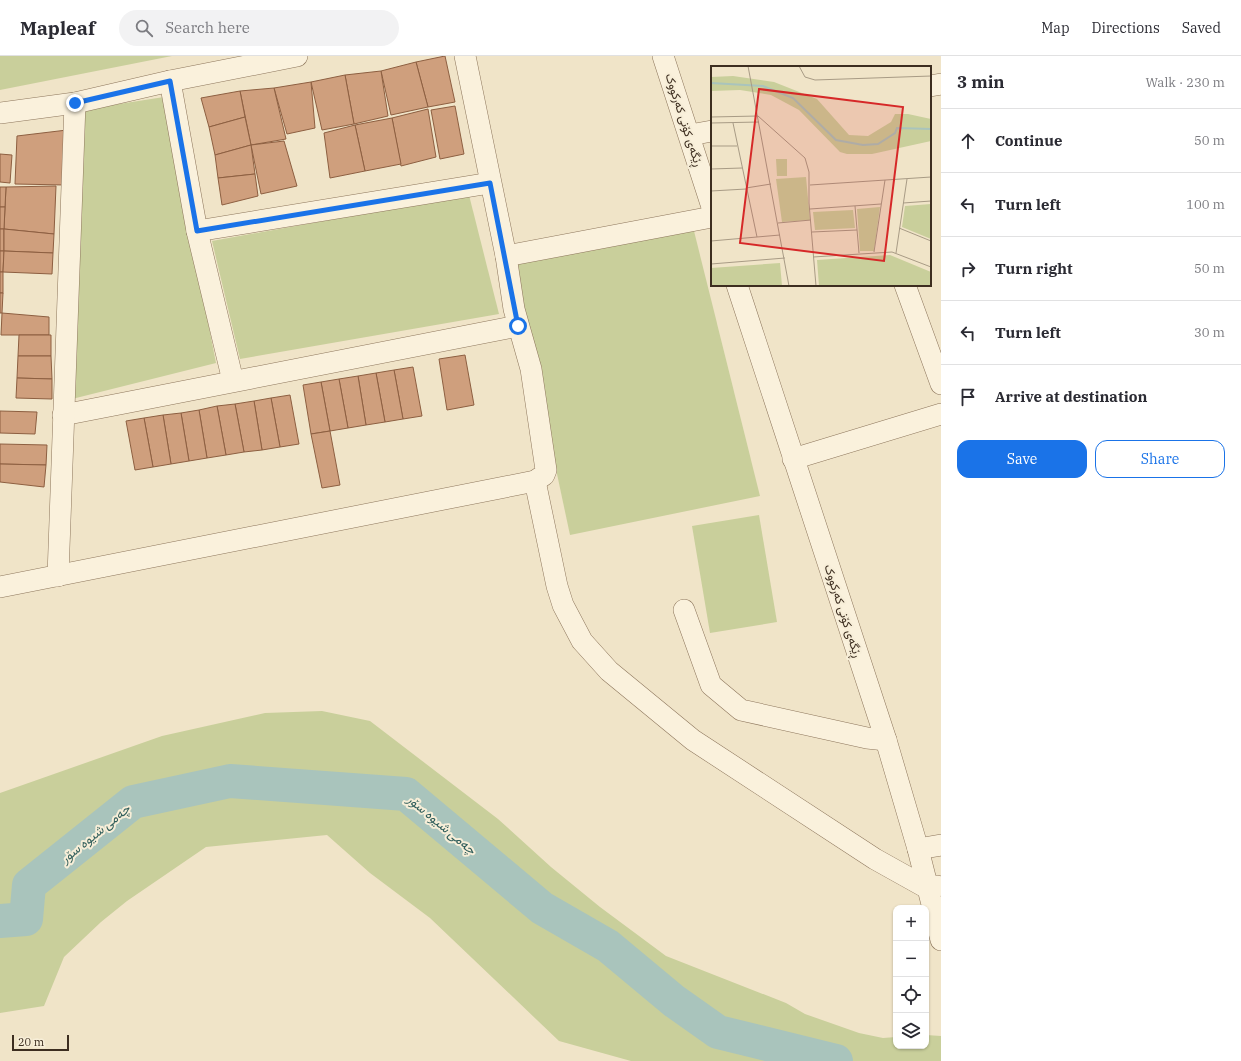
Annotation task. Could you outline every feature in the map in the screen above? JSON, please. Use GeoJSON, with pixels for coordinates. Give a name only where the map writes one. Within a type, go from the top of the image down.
{"type":"FeatureCollection","features":[{"type":"Feature","properties":{"kind":"street"},"geometry":{"type":"LineString","coordinates":[[0,113],[75,103],[170,81],[297,56]]}},
{"type":"Feature","properties":{"kind":"street"},"geometry":{"type":"LineString","coordinates":[[0,587],[535,481],[544,475],[546,470],[531,369],[518,326],[506,256],[465,56]]}},
{"type":"Feature","properties":{"kind":"street","name":"ڕێگەی کۆنی کەرکووک"},"geometry":{"type":"LineString","coordinates":[[663,56],[711,204]]}},
{"type":"Feature","properties":{"kind":"street"},"geometry":{"type":"LineString","coordinates":[[170,81],[197,231],[233,381]]}},
{"type":"Feature","properties":{"kind":"street"},"geometry":{"type":"LineString","coordinates":[[931,86],[941,84]]}},
{"type":"Feature","properties":{"kind":"street"},"geometry":{"type":"LineString","coordinates":[[58,576],[75,103]]}},
{"type":"Feature","properties":{"kind":"street"},"geometry":{"type":"LineString","coordinates":[[690,136],[711,131]]}},
{"type":"Feature","properties":{"kind":"street"},"geometry":{"type":"LineString","coordinates":[[197,231],[490,183]]}},
{"type":"Feature","properties":{"kind":"street"},"geometry":{"type":"LineString","coordinates":[[506,256],[711,218]]}},
{"type":"Feature","properties":{"kind":"street","name":"ڕێگەی کۆنی کەرکووک"},"geometry":{"type":"LineString","coordinates":[[737,286],[886,740],[918,849],[934,886],[941,940]]}},
{"type":"Feature","properties":{"kind":"street"},"geometry":{"type":"LineString","coordinates":[[906,286],[941,384]]}},
{"type":"Feature","properties":{"kind":"street"},"geometry":{"type":"LineString","coordinates":[[63,416],[233,381],[518,326]]}},
{"type":"Feature","properties":{"kind":"street"},"geometry":{"type":"LineString","coordinates":[[793,459],[941,414]]}},
{"type":"Feature","properties":{"kind":"street"},"geometry":{"type":"LineString","coordinates":[[535,481],[554,573],[563,605],[582,641],[609,671],[693,740],[875,860],[934,886]]}},
{"type":"Feature","properties":{"kind":"street"},"geometry":{"type":"LineString","coordinates":[[684,610],[712,685],[741,710],[886,740]]}},
{"type":"Feature","properties":{"kind":"street"},"geometry":{"type":"LineString","coordinates":[[918,849],[941,845]]}},
{"type":"Feature","properties":{"kind":"green space"},"geometry":{"type":"Polygon","coordinates":[[[0,56],[172,56],[0,90],[0,56]]]}},
{"type":"Feature","properties":{"kind":"green space"},"geometry":{"type":"Polygon","coordinates":[[[164,97],[216,363],[72,399],[74,111],[164,97]]]}},
{"type":"Feature","properties":{"kind":"green space"},"geometry":{"type":"Polygon","coordinates":[[[469,195],[499,314],[240,359],[212,241],[469,195]]]}},
{"type":"Feature","properties":{"kind":"green space"},"geometry":{"type":"Polygon","coordinates":[[[692,223],[760,496],[570,535],[511,258],[692,223]]]}},
{"type":"Feature","properties":{"kind":"green space"},"geometry":{"type":"Polygon","coordinates":[[[759,515],[777,622],[710,633],[692,526],[759,515]]]}},
{"type":"Feature","properties":{"kind":"green space"},"geometry":{"type":"Polygon","coordinates":[[[322,711],[370,721],[498,819],[551,867],[600,907],[666,956],[786,1003],[805,1014],[859,1033],[883,1038],[893,1037],[893,1049],[929,1049],[929,1035],[941,1036],[941,1061],[631,1061],[559,1041],[430,918],[370,873],[327,835],[206,847],[127,901],[101,922],[64,957],[44,1006],[0,1013],[0,793],[162,736],[265,713],[322,711]]]}},
{"type":"Feature","properties":{"kind":"building"},"geometry":{"type":"Polygon","coordinates":[[[445,56],[455,102],[428,107],[416,62],[445,56]]]}},
{"type":"Feature","properties":{"kind":"building"},"geometry":{"type":"Polygon","coordinates":[[[416,62],[428,107],[391,115],[381,71],[416,62]]]}},
{"type":"Feature","properties":{"kind":"building"},"geometry":{"type":"Polygon","coordinates":[[[381,71],[388,116],[354,124],[345,75],[381,71]]]}},
{"type":"Feature","properties":{"kind":"building"},"geometry":{"type":"Polygon","coordinates":[[[345,75],[354,124],[322,130],[311,82],[345,75]]]}},
{"type":"Feature","properties":{"kind":"building"},"geometry":{"type":"Polygon","coordinates":[[[311,82],[315,128],[287,134],[274,88],[311,82]]]}},
{"type":"Feature","properties":{"kind":"building"},"geometry":{"type":"Polygon","coordinates":[[[274,88],[286,139],[251,145],[240,91],[274,88]]]}},
{"type":"Feature","properties":{"kind":"building"},"geometry":{"type":"Polygon","coordinates":[[[240,91],[245,117],[209,127],[201,98],[240,91]]]}},
{"type":"Feature","properties":{"kind":"building"},"geometry":{"type":"Polygon","coordinates":[[[455,106],[464,154],[440,159],[431,110],[455,106]]]}},
{"type":"Feature","properties":{"kind":"building"},"geometry":{"type":"Polygon","coordinates":[[[428,109],[436,157],[401,166],[392,118],[428,109]]]}},
{"type":"Feature","properties":{"kind":"building"},"geometry":{"type":"Polygon","coordinates":[[[245,117],[251,145],[215,155],[209,127],[245,117]]]}},
{"type":"Feature","properties":{"kind":"building"},"geometry":{"type":"Polygon","coordinates":[[[392,118],[401,164],[365,171],[355,125],[392,118]]]}},
{"type":"Feature","properties":{"kind":"building"},"geometry":{"type":"Polygon","coordinates":[[[355,125],[365,171],[330,178],[324,133],[355,125]]]}},
{"type":"Feature","properties":{"kind":"building"},"geometry":{"type":"Polygon","coordinates":[[[67,130],[65,185],[15,184],[17,136],[67,130]]]}},
{"type":"Feature","properties":{"kind":"building"},"geometry":{"type":"Polygon","coordinates":[[[284,141],[297,186],[261,194],[251,145],[284,141]]]}},
{"type":"Feature","properties":{"kind":"building"},"geometry":{"type":"Polygon","coordinates":[[[251,145],[255,174],[218,178],[215,155],[251,145]]]}},
{"type":"Feature","properties":{"kind":"building"},"geometry":{"type":"Polygon","coordinates":[[[0,154],[12,155],[10,183],[0,182],[0,154]]]}},
{"type":"Feature","properties":{"kind":"building"},"geometry":{"type":"Polygon","coordinates":[[[255,174],[258,196],[222,205],[218,178],[255,174]]]}},
{"type":"Feature","properties":{"kind":"building"},"geometry":{"type":"Polygon","coordinates":[[[56,186],[54,234],[4,229],[6,187],[56,186]]]}},
{"type":"Feature","properties":{"kind":"building"},"geometry":{"type":"Polygon","coordinates":[[[0,187],[6,187],[5,207],[0,207],[0,187]]]}},
{"type":"Feature","properties":{"kind":"building"},"geometry":{"type":"Polygon","coordinates":[[[0,207],[5,207],[4,229],[0,229],[0,207]]]}},
{"type":"Feature","properties":{"kind":"building"},"geometry":{"type":"Polygon","coordinates":[[[0,229],[4,229],[4,251],[0,251],[0,229]]]}},
{"type":"Feature","properties":{"kind":"building"},"geometry":{"type":"Polygon","coordinates":[[[4,229],[54,234],[53,253],[4,251],[4,229]]]}},
{"type":"Feature","properties":{"kind":"building"},"geometry":{"type":"Polygon","coordinates":[[[0,251],[4,251],[3,272],[0,272],[0,251]]]}},
{"type":"Feature","properties":{"kind":"building"},"geometry":{"type":"Polygon","coordinates":[[[4,251],[53,253],[52,274],[3,272],[4,251]]]}},
{"type":"Feature","properties":{"kind":"building"},"geometry":{"type":"Polygon","coordinates":[[[0,272],[3,272],[3,293],[0,293],[0,272]]]}},
{"type":"Feature","properties":{"kind":"building"},"geometry":{"type":"Polygon","coordinates":[[[0,293],[3,293],[2,313],[0,313],[0,293]]]}},
{"type":"Feature","properties":{"kind":"building"},"geometry":{"type":"Polygon","coordinates":[[[2,313],[49,317],[49,335],[1,335],[2,313]]]}},
{"type":"Feature","properties":{"kind":"building"},"geometry":{"type":"Polygon","coordinates":[[[19,335],[51,335],[51,356],[18,356],[19,335]]]}},
{"type":"Feature","properties":{"kind":"building"},"geometry":{"type":"Polygon","coordinates":[[[465,355],[474,405],[447,410],[439,359],[465,355]]]}},
{"type":"Feature","properties":{"kind":"building"},"geometry":{"type":"Polygon","coordinates":[[[18,356],[51,356],[52,379],[17,378],[18,356]]]}},
{"type":"Feature","properties":{"kind":"building"},"geometry":{"type":"Polygon","coordinates":[[[413,367],[422,416],[403,419],[394,370],[413,367]]]}},
{"type":"Feature","properties":{"kind":"building"},"geometry":{"type":"Polygon","coordinates":[[[394,370],[403,419],[385,422],[376,373],[394,370]]]}},
{"type":"Feature","properties":{"kind":"building"},"geometry":{"type":"Polygon","coordinates":[[[376,373],[385,422],[366,425],[358,376],[376,373]]]}},
{"type":"Feature","properties":{"kind":"building"},"geometry":{"type":"Polygon","coordinates":[[[358,376],[366,425],[348,428],[339,379],[358,376]]]}},
{"type":"Feature","properties":{"kind":"building"},"geometry":{"type":"Polygon","coordinates":[[[17,378],[52,379],[52,399],[16,398],[17,378]]]}},
{"type":"Feature","properties":{"kind":"building"},"geometry":{"type":"Polygon","coordinates":[[[339,379],[348,428],[330,431],[321,382],[339,379]]]}},
{"type":"Feature","properties":{"kind":"building"},"geometry":{"type":"Polygon","coordinates":[[[321,382],[330,431],[311,434],[303,385],[321,382]]]}},
{"type":"Feature","properties":{"kind":"building"},"geometry":{"type":"Polygon","coordinates":[[[290,395],[299,444],[280,447],[271,398],[290,395]]]}},
{"type":"Feature","properties":{"kind":"building"},"geometry":{"type":"Polygon","coordinates":[[[271,398],[280,447],[262,450],[254,401],[271,398]]]}},
{"type":"Feature","properties":{"kind":"building"},"geometry":{"type":"Polygon","coordinates":[[[254,401],[262,450],[244,452],[235,404],[254,401]]]}},
{"type":"Feature","properties":{"kind":"building"},"geometry":{"type":"Polygon","coordinates":[[[235,404],[244,452],[226,455],[217,406],[235,404]]]}},
{"type":"Feature","properties":{"kind":"building"},"geometry":{"type":"Polygon","coordinates":[[[217,406],[226,455],[207,458],[199,410],[217,406]]]}},
{"type":"Feature","properties":{"kind":"building"},"geometry":{"type":"Polygon","coordinates":[[[199,410],[207,458],[189,461],[181,413],[199,410]]]}},
{"type":"Feature","properties":{"kind":"building"},"geometry":{"type":"Polygon","coordinates":[[[0,411],[37,412],[35,434],[0,433],[0,411]]]}},
{"type":"Feature","properties":{"kind":"building"},"geometry":{"type":"Polygon","coordinates":[[[181,413],[189,461],[171,464],[163,415],[181,413]]]}},
{"type":"Feature","properties":{"kind":"building"},"geometry":{"type":"Polygon","coordinates":[[[163,415],[171,464],[153,467],[144,418],[163,415]]]}},
{"type":"Feature","properties":{"kind":"building"},"geometry":{"type":"Polygon","coordinates":[[[144,418],[153,467],[135,470],[126,421],[144,418]]]}},
{"type":"Feature","properties":{"kind":"building"},"geometry":{"type":"Polygon","coordinates":[[[330,431],[340,485],[322,488],[311,434],[330,431]]]}},
{"type":"Feature","properties":{"kind":"building"},"geometry":{"type":"Polygon","coordinates":[[[0,444],[47,445],[46,465],[0,464],[0,444]]]}},
{"type":"Feature","properties":{"kind":"building"},"geometry":{"type":"Polygon","coordinates":[[[0,464],[46,465],[44,487],[0,482],[0,464]]]}},
{"type":"Feature","properties":{"kind":"waterway","name":"چەمی شیوە سۆر"},"geometry":{"type":"LineString","coordinates":[[0,921],[26,919],[29,885],[133,802],[230,781],[406,794],[542,908],[608,946],[674,1001],[718,1032],[836,1061]]}},
{"type":"Feature","properties":{"kind":"route"},"geometry":{"type":"LineString","coordinates":[[75,103],[170,81],[197,231],[490,183],[506,256],[518,326]]}}]}
